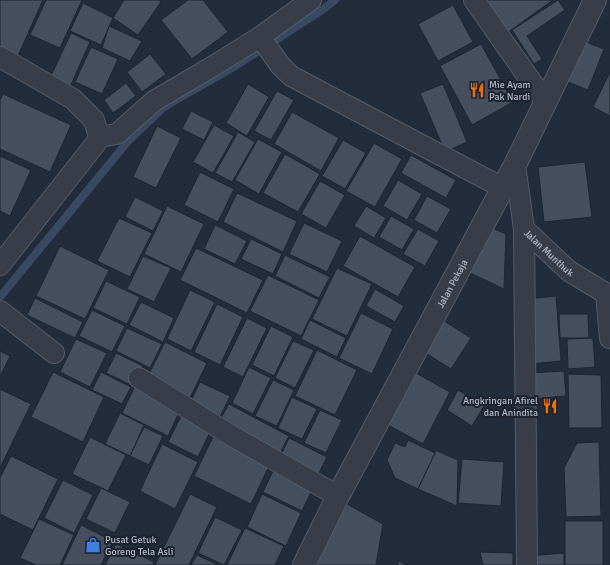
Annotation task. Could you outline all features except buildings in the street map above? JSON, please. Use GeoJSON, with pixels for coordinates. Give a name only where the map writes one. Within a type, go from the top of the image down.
{"type":"FeatureCollection","features":[{"type":"Feature","properties":{"kind":"street"},"geometry":{"type":"LineString","coordinates":[[99,137],[118,134],[154,101],[261,38],[311,0]]}},
{"type":"Feature","properties":{"kind":"street"},"geometry":{"type":"LineString","coordinates":[[474,0],[545,101]]}},
{"type":"Feature","properties":{"kind":"street","name":"Jalan Pekaja"},"geometry":{"type":"LineString","coordinates":[[304,565],[338,496],[515,165],[595,0]]}},
{"type":"Feature","properties":{"kind":"street"},"geometry":{"type":"LineString","coordinates":[[261,38],[280,65],[291,76],[503,188]]}},
{"type":"Feature","properties":{"kind":"street"},"geometry":{"type":"LineString","coordinates":[[0,57],[72,99],[94,120],[99,137],[96,143],[0,265]]}},
{"type":"Feature","properties":{"kind":"street","name":"Jalan Munthuk"},"geometry":{"type":"LineString","coordinates":[[515,165],[524,229],[569,271],[608,294]]}},
{"type":"Feature","properties":{"kind":"street"},"geometry":{"type":"LineString","coordinates":[[524,229],[527,565]]}},
{"type":"Feature","properties":{"kind":"street"},"geometry":{"type":"LineString","coordinates":[[608,294],[610,338]]}},
{"type":"Feature","properties":{"kind":"street"},"geometry":{"type":"LineString","coordinates":[[3,313],[54,353]]}},
{"type":"Feature","properties":{"kind":"street"},"geometry":{"type":"LineString","coordinates":[[140,378],[232,436],[338,496]]}},
{"type":"Feature","properties":{"kind":"waterway"},"geometry":{"type":"LineString","coordinates":[[0,297],[129,140],[164,107],[237,65],[321,11],[335,0]]}},
{"type":"Feature","properties":{"kind":"place","name":"Mie Ayam Pak Nardi"},"geometry":{"type":"Point","coordinates":[477,90]}},
{"type":"Feature","properties":{"kind":"place","name":"Angkringan Afirel dan Anindita"},"geometry":{"type":"Point","coordinates":[550,406]}},
{"type":"Feature","properties":{"kind":"place","name":"Pusat Getuk Goreng Tela Asli"},"geometry":{"type":"Point","coordinates":[93,545]}}]}
